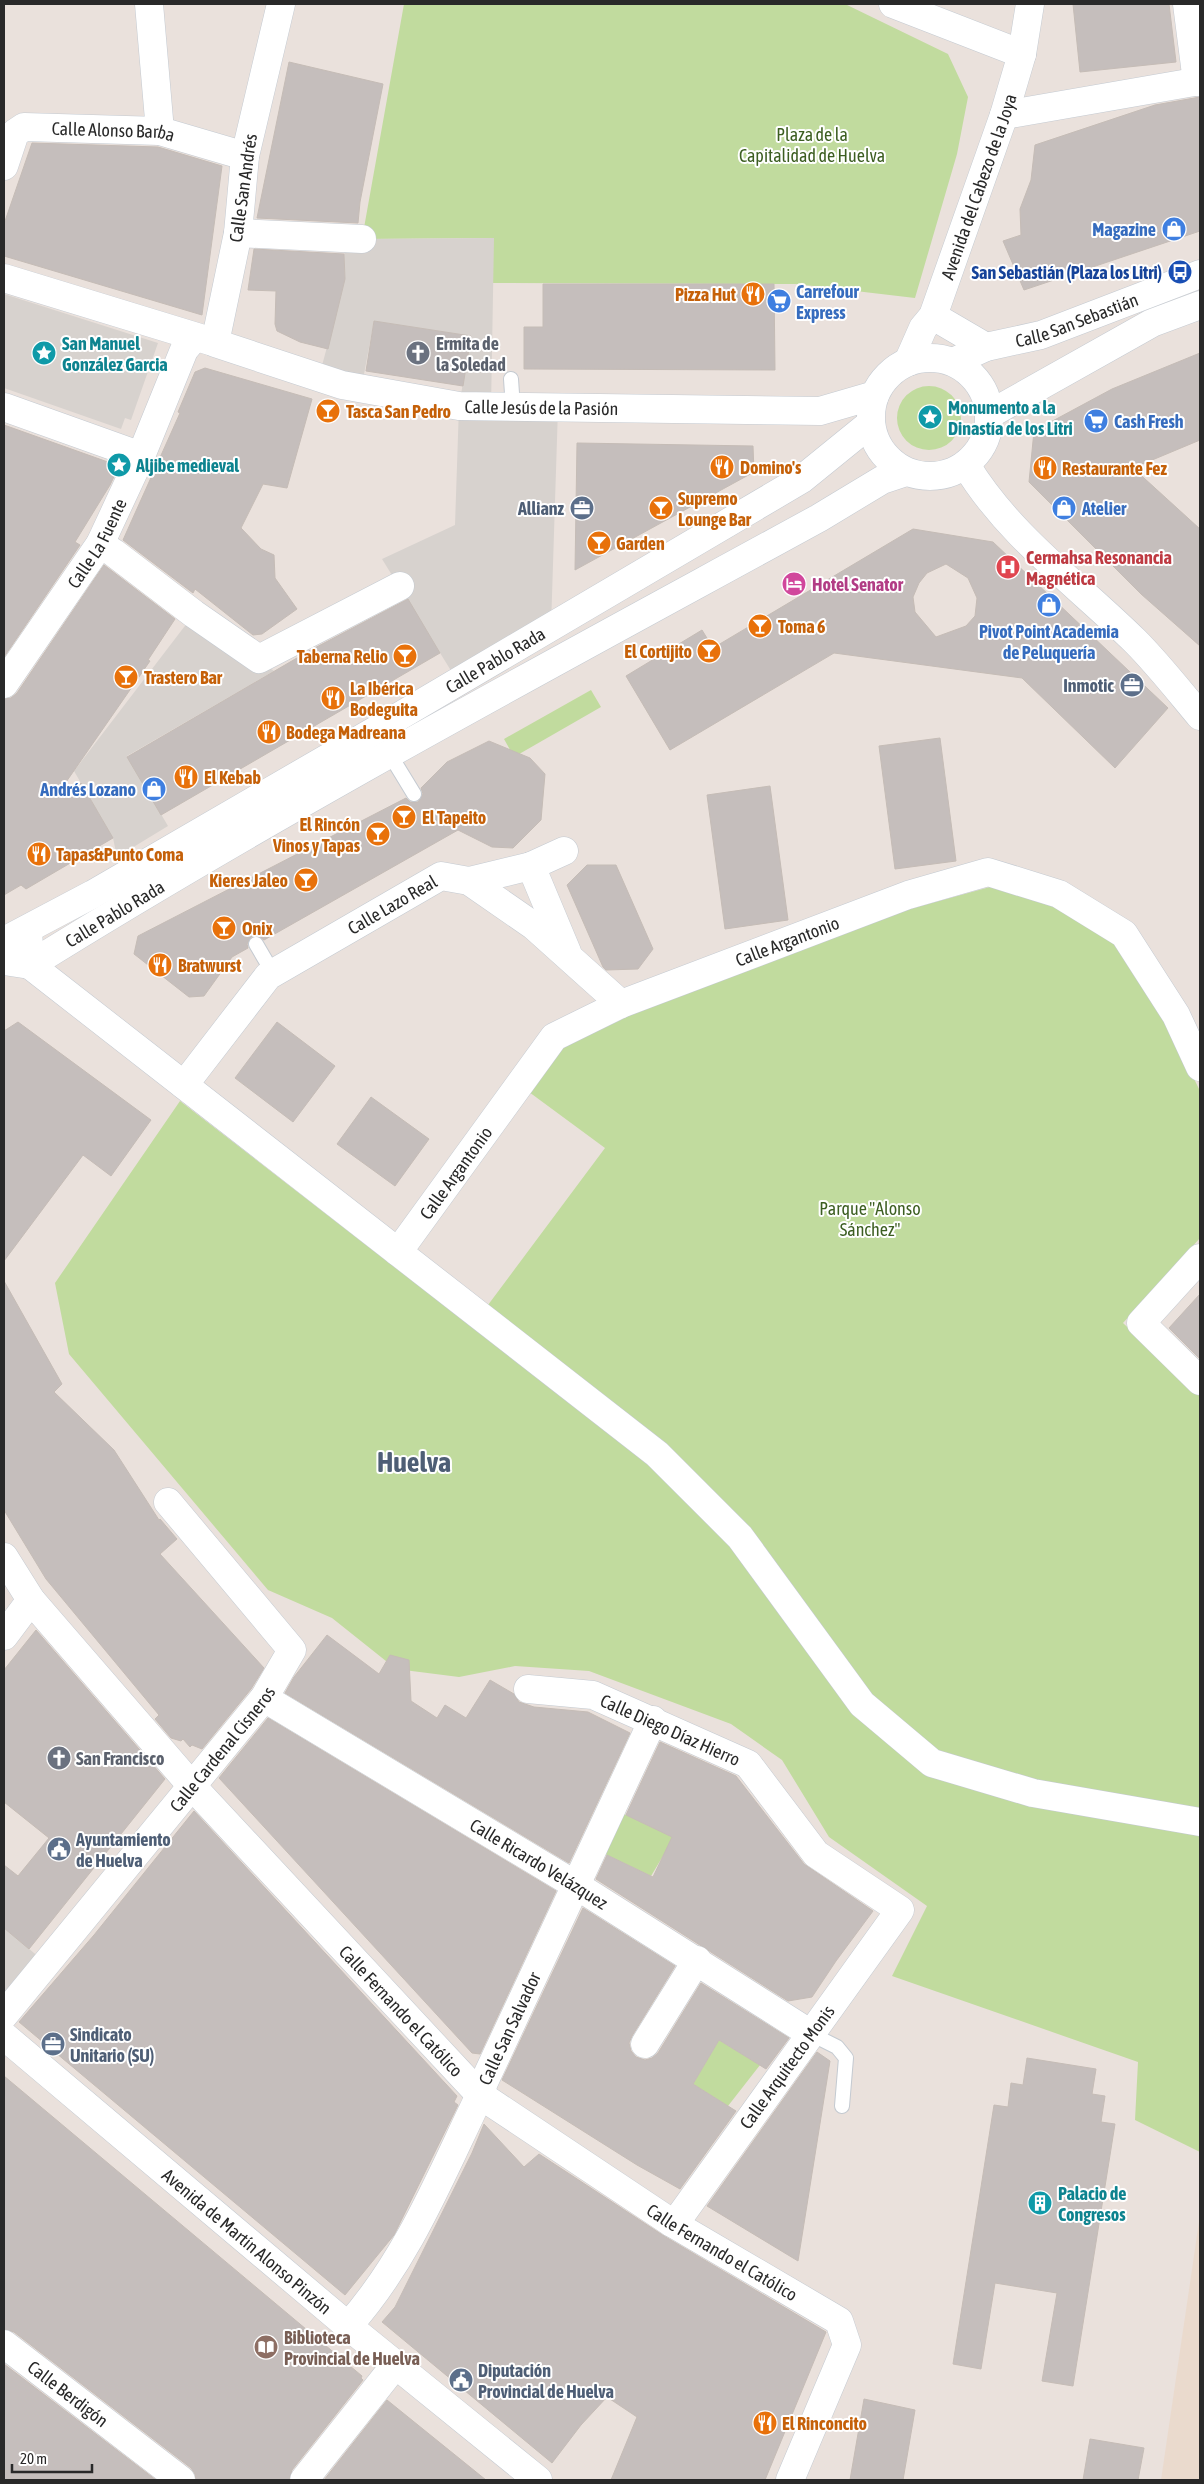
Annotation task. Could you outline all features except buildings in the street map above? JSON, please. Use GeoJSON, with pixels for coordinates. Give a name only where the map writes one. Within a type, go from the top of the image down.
{"type":"FeatureCollection","features":[{"type":"Feature","properties":{"kind":"street"},"geometry":{"type":"LineString","coordinates":[[149,4],[160,131]]}},
{"type":"Feature","properties":{"kind":"street","name":"Calle San Andrés"},"geometry":{"type":"LineString","coordinates":[[205,340],[238,232],[245,156],[281,4]]}},
{"type":"Feature","properties":{"kind":"street"},"geometry":{"type":"LineString","coordinates":[[893,4],[1022,54]]}},
{"type":"Feature","properties":{"kind":"street","name":"Avenida del Cabezo de la Joya"},"geometry":{"type":"LineString","coordinates":[[908,362],[923,328],[933,316],[1004,115],[1022,54],[1030,4]]}},
{"type":"Feature","properties":{"kind":"street"},"geometry":{"type":"LineString","coordinates":[[1004,115],[1199,82],[1188,4]]}},
{"type":"Feature","properties":{"kind":"street","name":"Calle Alonso Barba"},"geometry":{"type":"LineString","coordinates":[[4,166],[15,133],[24,127],[160,131],[245,156]]}},
{"type":"Feature","properties":{"kind":"street"},"geometry":{"type":"LineString","coordinates":[[238,232],[362,239]]}},
{"type":"Feature","properties":{"kind":"street","name":"Calle San Sebastián"},"geometry":{"type":"LineString","coordinates":[[953,362],[986,346],[1041,335],[1200,274]]}},
{"type":"Feature","properties":{"kind":"street","name":"Calle Jesús de la Pasión"},"geometry":{"type":"LineString","coordinates":[[4,278],[361,390],[459,406],[820,411],[875,395]]}},
{"type":"Feature","properties":{"kind":"street","name":"Calle San Sebastián"},"geometry":{"type":"LineString","coordinates":[[990,414],[1152,323],[1200,305]]}},
{"type":"Feature","properties":{"kind":"street"},"geometry":{"type":"LineString","coordinates":[[933,316],[986,346]]}},
{"type":"Feature","properties":{"kind":"street","name":"Calle La Fuente"},"geometry":{"type":"LineString","coordinates":[[4,684],[100,544],[141,456],[184,350],[205,340]]}},
{"type":"Feature","properties":{"kind":"street"},"geometry":{"type":"LineString","coordinates":[[923,358],[938,358],[953,362],[967,370],[979,383],[987,398],[990,414],[988,433],[979,451],[966,465],[952,472],[937,476],[921,476],[906,472],[893,463],[882,452],[875,438],[871,423],[875,395],[883,381],[894,370],[908,362],[923,358]]}},
{"type":"Feature","properties":{"kind":"street"},"geometry":{"type":"LineString","coordinates":[[4,407],[141,456]]}},
{"type":"Feature","properties":{"kind":"street","name":"Calle Pablo Rada"},"geometry":{"type":"LineString","coordinates":[[30,965],[107,918],[382,741],[802,479],[871,423]]}},
{"type":"Feature","properties":{"kind":"street"},"geometry":{"type":"LineString","coordinates":[[966,465],[983,493],[1020,533],[1136,642],[1200,716]]}},
{"type":"Feature","properties":{"kind":"street","name":"Calle Pablo Rada"},"geometry":{"type":"LineString","coordinates":[[16,935],[382,741],[819,518],[882,480],[906,472]]}},
{"type":"Feature","properties":{"kind":"street"},"geometry":{"type":"LineString","coordinates":[[100,544],[226,637],[259,659],[400,586]]}},
{"type":"Feature","properties":{"kind":"street"},"geometry":{"type":"LineString","coordinates":[[468,881],[531,866],[564,851]]}},
{"type":"Feature","properties":{"kind":"street"},"geometry":{"type":"LineString","coordinates":[[531,866],[570,958]]}},
{"type":"Feature","properties":{"kind":"street","name":"Calle Argantonio"},"geometry":{"type":"LineString","coordinates":[[398,1252],[554,1037],[621,1004],[908,895],[988,872],[1059,894],[1124,934],[1176,1015],[1200,1067]]}},
{"type":"Feature","properties":{"kind":"street","name":"Calle Lazo Real"},"geometry":{"type":"LineString","coordinates":[[184,1085],[268,976],[441,876],[468,881],[534,926],[621,1004]]}},
{"type":"Feature","properties":{"kind":"street"},"geometry":{"type":"LineString","coordinates":[[16,935],[30,965],[657,1454],[740,1537],[862,1704],[932,1762],[1033,1793],[1200,1822]]}},
{"type":"Feature","properties":{"kind":"street"},"geometry":{"type":"LineString","coordinates":[[4,961],[30,965]]}},
{"type":"Feature","properties":{"kind":"street"},"geometry":{"type":"LineString","coordinates":[[1200,1258],[1142,1323],[1200,1380]]}},
{"type":"Feature","properties":{"kind":"street","name":"Calle Cardenal Cisneros"},"geometry":{"type":"LineString","coordinates":[[4,2015],[264,1698],[292,1650],[168,1502]]}},
{"type":"Feature","properties":{"kind":"street","name":"Calle Fernando el Católico"},"geometry":{"type":"LineString","coordinates":[[4,1557],[31,1600],[191,1785],[480,2095],[672,2223],[839,2321],[847,2345],[790,2480]]}},
{"type":"Feature","properties":{"kind":"street"},"geometry":{"type":"LineString","coordinates":[[4,1636],[31,1600]]}},
{"type":"Feature","properties":{"kind":"street","name":"Calle Diego Díaz Hierro"},"geometry":{"type":"LineString","coordinates":[[528,1689],[593,1695],[748,1764],[816,1854],[900,1910]]}},
{"type":"Feature","properties":{"kind":"street","name":"Calle Ricardo Velázquez"},"geometry":{"type":"LineString","coordinates":[[264,1698],[574,1884],[697,1960],[811,2034]]}},
{"type":"Feature","properties":{"kind":"street","name":"Calle San Salvador"},"geometry":{"type":"LineString","coordinates":[[348,2326],[365,2307],[406,2248],[480,2095],[484,2082],[574,1884],[652,1720]]}},
{"type":"Feature","properties":{"kind":"street","name":"Calle Arquitecto Monis"},"geometry":{"type":"LineString","coordinates":[[672,2223],[681,2215],[900,1910]]}},
{"type":"Feature","properties":{"kind":"street"},"geometry":{"type":"LineString","coordinates":[[645,2044],[697,1960]]}},
{"type":"Feature","properties":{"kind":"street","name":"Avenida de Martín Alonso Pinzón"},"geometry":{"type":"LineString","coordinates":[[4,2036],[348,2326],[538,2480]]}},
{"type":"Feature","properties":{"kind":"street","name":"Calle Berdigón"},"geometry":{"type":"LineString","coordinates":[[4,2344],[181,2480]]}},
{"type":"Feature","properties":{"kind":"street"},"geometry":{"type":"LineString","coordinates":[[304,2480],[396,2364]]}},
{"type":"Feature","properties":{"kind":"lane"},"geometry":{"type":"LineString","coordinates":[[511,379],[513,408]]}},
{"type":"Feature","properties":{"kind":"lane"},"geometry":{"type":"LineString","coordinates":[[382,741],[414,794]]}},
{"type":"Feature","properties":{"kind":"lane"},"geometry":{"type":"LineString","coordinates":[[256,944],[273,973]]}},
{"type":"Feature","properties":{"kind":"lane"},"geometry":{"type":"LineString","coordinates":[[811,2034],[837,2047],[846,2058],[842,2106]]}},
{"type":"Feature","properties":{"kind":"shaded area"},"geometry":{"type":"Polygon","coordinates":[[[494,238],[491,407],[558,408],[551,627],[458,682],[382,559],[455,525],[459,406],[471,336],[374,321],[361,390],[319,377],[345,279],[344,245],[367,239],[494,238]]]}},
{"type":"Feature","properties":{"kind":"shaded area"},"geometry":{"type":"Polygon","coordinates":[[[4,294],[158,343],[131,420],[125,418],[121,429],[4,388],[4,294]]]}},
{"type":"Feature","properties":{"kind":"shaded area"},"geometry":{"type":"Polygon","coordinates":[[[194,614],[274,671],[127,756],[168,826],[117,857],[113,838],[74,771],[194,614]]]}},
{"type":"Feature","properties":{"kind":"shaded area"},"geometry":{"type":"Polygon","coordinates":[[[4,1928],[46,1963],[4,2015],[4,1928]]]}},
{"type":"Feature","properties":{"kind":"shaded area"},"geometry":{"type":"Polygon","coordinates":[[[1200,2215],[1200,2480],[1161,2480],[1200,2215]]]}},
{"type":"Feature","properties":{"kind":"green space","name":"Plaza de la Capitalidad de Huelva"},"geometry":{"type":"Polygon","coordinates":[[[404,4],[845,4],[948,54],[968,97],[957,154],[915,298],[796,284],[493,283],[493,238],[362,239],[404,4]]]}},
{"type":"Feature","properties":{"kind":"green space"},"geometry":{"type":"Polygon","coordinates":[[[923,386],[935,386],[952,395],[959,406],[961,418],[959,430],[952,441],[935,450],[923,450],[911,445],[902,436],[897,424],[897,412],[902,400],[911,391],[923,386]]]}},
{"type":"Feature","properties":{"kind":"green space"},"geometry":{"type":"Polygon","coordinates":[[[591,690],[601,707],[514,757],[504,739],[591,690]]]}},
{"type":"Feature","properties":{"kind":"green space","name":"Parque \"Alonso Sánchez\""},"geometry":{"type":"Polygon","coordinates":[[[990,887],[1056,906],[1115,944],[1172,1034],[1200,1091],[1200,1238],[1123,1323],[1200,1396],[1200,1811],[1038,1783],[936,1751],[869,1695],[751,1531],[666,1444],[488,1305],[605,1148],[529,1092],[558,1045],[618,1018],[895,913],[990,887]]]}},
{"type":"Feature","properties":{"kind":"green space"},"geometry":{"type":"Polygon","coordinates":[[[180,1101],[645,1461],[732,1546],[820,1663],[853,1715],[929,1774],[1200,1833],[1200,2152],[1135,2120],[1138,2062],[892,1976],[927,1906],[829,1837],[782,1760],[731,1724],[589,1671],[515,1666],[459,1677],[396,1669],[332,1618],[268,1590],[69,1354],[55,1283],[180,1101]]]}},
{"type":"Feature","properties":{"kind":"green space"},"geometry":{"type":"Polygon","coordinates":[[[624,1814],[693,1846],[663,1856],[651,1876],[605,1854],[624,1814]]]}},
{"type":"Feature","properties":{"kind":"green space"},"geometry":{"type":"Polygon","coordinates":[[[719,2040],[760,2065],[728,2106],[693,2084],[719,2040]]]}},
{"type":"Feature","properties":{"kind":"place","name":"Magazine"},"geometry":{"type":"Point","coordinates":[1174,229]}},
{"type":"Feature","properties":{"kind":"place","name":"San Sebastián (Plaza los Litri)"},"geometry":{"type":"Point","coordinates":[1180,272]}},
{"type":"Feature","properties":{"kind":"place","name":"Pizza Hut"},"geometry":{"type":"Point","coordinates":[753,294]}},
{"type":"Feature","properties":{"kind":"place","name":"Carrefour Express"},"geometry":{"type":"Point","coordinates":[779,301]}},
{"type":"Feature","properties":{"kind":"place","name":"San Manuel González Garcia"},"geometry":{"type":"Point","coordinates":[44,353]}},
{"type":"Feature","properties":{"kind":"place","name":"Ermita de la Soledad"},"geometry":{"type":"Point","coordinates":[418,353]}},
{"type":"Feature","properties":{"kind":"place","name":"Tasca San Pedro"},"geometry":{"type":"Point","coordinates":[328,411]}},
{"type":"Feature","properties":{"kind":"place","name":"Monumento a la Dinastía de los Litri"},"geometry":{"type":"Point","coordinates":[930,417]}},
{"type":"Feature","properties":{"kind":"place","name":"Cash Fresh"},"geometry":{"type":"Point","coordinates":[1096,421]}},
{"type":"Feature","properties":{"kind":"place","name":"Aljibe medieval"},"geometry":{"type":"Point","coordinates":[119,465]}},
{"type":"Feature","properties":{"kind":"place","name":"Domino's"},"geometry":{"type":"Point","coordinates":[722,467]}},
{"type":"Feature","properties":{"kind":"place","name":"Restaurante Fez"},"geometry":{"type":"Point","coordinates":[1045,468]}},
{"type":"Feature","properties":{"kind":"place","name":"Allianz"},"geometry":{"type":"Point","coordinates":[582,508]}},
{"type":"Feature","properties":{"kind":"place","name":"Supremo Lounge Bar"},"geometry":{"type":"Point","coordinates":[661,508]}},
{"type":"Feature","properties":{"kind":"place","name":"Atelier"},"geometry":{"type":"Point","coordinates":[1064,508]}},
{"type":"Feature","properties":{"kind":"place","name":"Garden"},"geometry":{"type":"Point","coordinates":[599,543]}},
{"type":"Feature","properties":{"kind":"place","name":"Cermahsa Resonancia Magnética"},"geometry":{"type":"Point","coordinates":[1008,567]}},
{"type":"Feature","properties":{"kind":"place","name":"Hotel Senator"},"geometry":{"type":"Point","coordinates":[794,584]}},
{"type":"Feature","properties":{"kind":"place","name":"Pivot Point Academia de Peluquería"},"geometry":{"type":"Point","coordinates":[1049,605]}},
{"type":"Feature","properties":{"kind":"place","name":"Toma 6"},"geometry":{"type":"Point","coordinates":[760,626]}},
{"type":"Feature","properties":{"kind":"place","name":"El Cortijito"},"geometry":{"type":"Point","coordinates":[709,651]}},
{"type":"Feature","properties":{"kind":"place","name":"Taberna Relio"},"geometry":{"type":"Point","coordinates":[405,656]}},
{"type":"Feature","properties":{"kind":"place","name":"Trastero Bar"},"geometry":{"type":"Point","coordinates":[126,677]}},
{"type":"Feature","properties":{"kind":"place","name":"Inmotic"},"geometry":{"type":"Point","coordinates":[1132,685]}},
{"type":"Feature","properties":{"kind":"place","name":"La Ibérica Bodeguita"},"geometry":{"type":"Point","coordinates":[333,698]}},
{"type":"Feature","properties":{"kind":"place","name":"Bodega Madreana"},"geometry":{"type":"Point","coordinates":[269,732]}},
{"type":"Feature","properties":{"kind":"place","name":"El Kebab"},"geometry":{"type":"Point","coordinates":[186,777]}},
{"type":"Feature","properties":{"kind":"place","name":"Andrés Lozano"},"geometry":{"type":"Point","coordinates":[154,789]}},
{"type":"Feature","properties":{"kind":"place","name":"El Tapeito"},"geometry":{"type":"Point","coordinates":[404,817]}},
{"type":"Feature","properties":{"kind":"place","name":"El Rincón Vinos y Tapas"},"geometry":{"type":"Point","coordinates":[378,834]}},
{"type":"Feature","properties":{"kind":"place","name":"Tapas&Punto Coma"},"geometry":{"type":"Point","coordinates":[39,854]}},
{"type":"Feature","properties":{"kind":"place","name":"Kieres Jaleo"},"geometry":{"type":"Point","coordinates":[306,880]}},
{"type":"Feature","properties":{"kind":"place","name":"Onix"},"geometry":{"type":"Point","coordinates":[224,928]}},
{"type":"Feature","properties":{"kind":"place","name":"Bratwurst"},"geometry":{"type":"Point","coordinates":[160,965]}},
{"type":"Feature","properties":{"kind":"place","name":"San Francisco"},"geometry":{"type":"Point","coordinates":[59,1758]}},
{"type":"Feature","properties":{"kind":"place","name":"Ayuntamiento de Huelva"},"geometry":{"type":"Point","coordinates":[59,1849]}},
{"type":"Feature","properties":{"kind":"place","name":"Sindicato Unitario (SU)"},"geometry":{"type":"Point","coordinates":[53,2044]}},
{"type":"Feature","properties":{"kind":"place","name":"Palacio de Congresos"},"geometry":{"type":"Point","coordinates":[1040,2203]}},
{"type":"Feature","properties":{"kind":"place","name":"Biblioteca Provincial de Huelva"},"geometry":{"type":"Point","coordinates":[266,2347]}},
{"type":"Feature","properties":{"kind":"place","name":"Diputación Provincial de Huelva"},"geometry":{"type":"Point","coordinates":[461,2380]}},
{"type":"Feature","properties":{"kind":"place","name":"El Rinconcito"},"geometry":{"type":"Point","coordinates":[765,2423]}},
{"type":"Feature","properties":{"kind":"district","name":"Huelva"},"geometry":{"type":"Point","coordinates":[414,1462]}}]}
